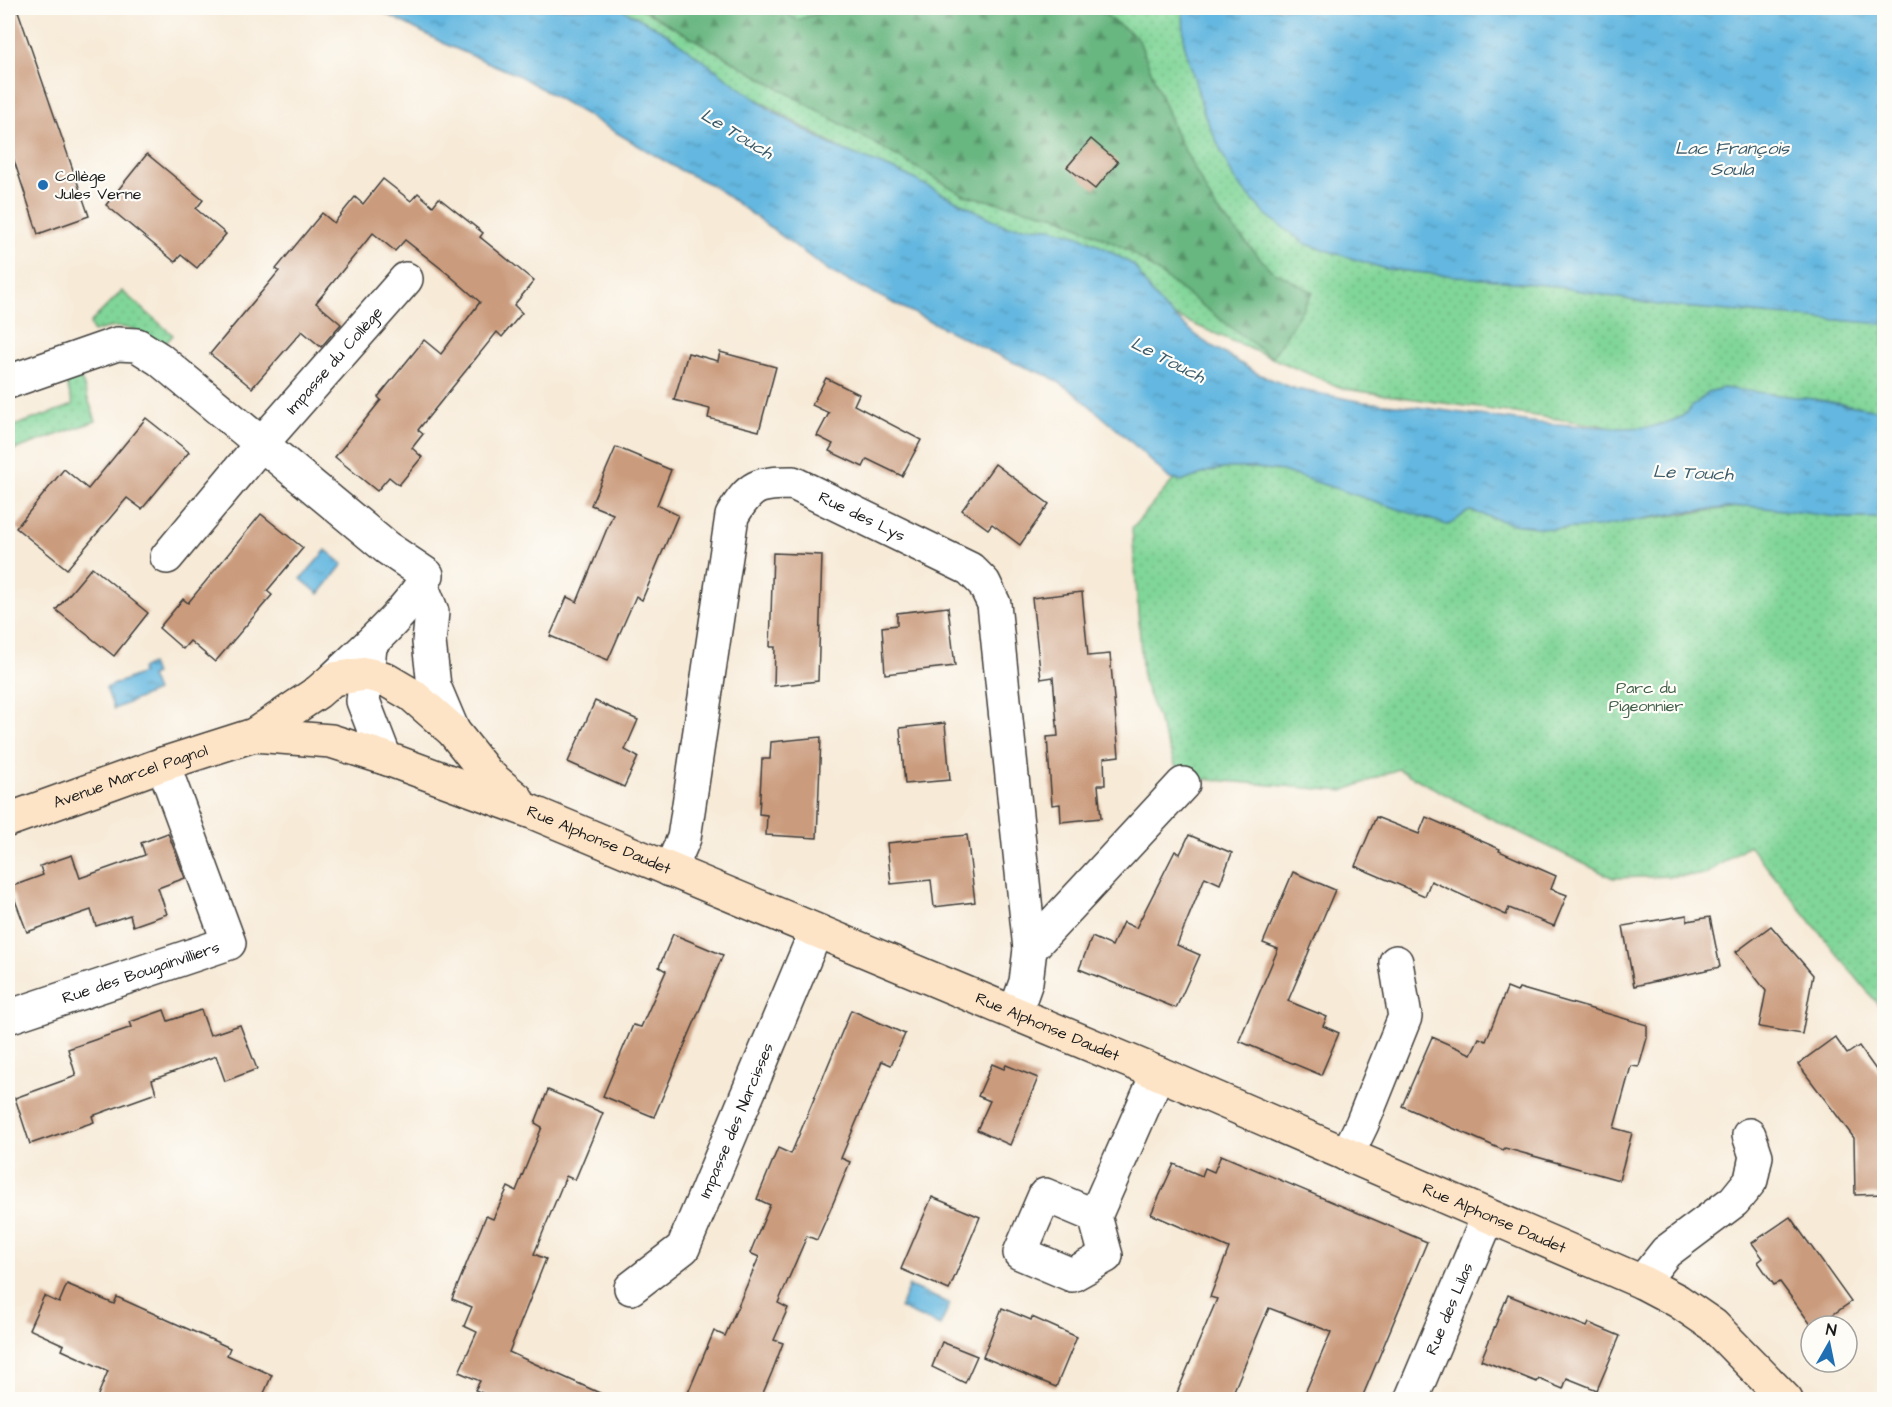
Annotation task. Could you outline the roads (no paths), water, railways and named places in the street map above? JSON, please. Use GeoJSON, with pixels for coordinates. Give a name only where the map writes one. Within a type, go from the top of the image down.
{"type":"FeatureCollection","features":[{"type":"Feature","properties":{"kind":"street","name":"Impasse du Collège"},"geometry":{"type":"LineString","coordinates":[[166,557],[262,443],[406,279]]}},
{"type":"Feature","properties":{"kind":"street"},"geometry":{"type":"LineString","coordinates":[[8,382],[117,344],[137,345],[159,359],[425,581],[432,612],[429,642],[434,686],[453,731]]}},
{"type":"Feature","properties":{"kind":"street","name":"Rue des Lys"},"geometry":{"type":"LineString","coordinates":[[670,870],[684,838],[732,516],[744,495],[766,483],[793,483],[970,569],[984,583],[994,604],[1030,950],[1026,982],[1015,1013]]}},
{"type":"Feature","properties":{"kind":"street"},"geometry":{"type":"LineString","coordinates":[[385,758],[363,701],[368,659],[425,581]]}},
{"type":"Feature","properties":{"kind":"street"},"geometry":{"type":"LineString","coordinates":[[368,659],[383,678],[412,695],[453,731],[487,774],[532,812]]}},
{"type":"Feature","properties":{"kind":"street","name":"Avenue Marcel Pagnol"},"geometry":{"type":"LineString","coordinates":[[8,820],[163,764],[254,735],[318,692],[333,679],[368,659]]}},
{"type":"Feature","properties":{"kind":"street","name":"Avenue Marcel Pagnol"},"geometry":{"type":"LineString","coordinates":[[254,735],[331,741],[385,758]]}},
{"type":"Feature","properties":{"kind":"street","name":"Rue Alphonse Daudet"},"geometry":{"type":"LineString","coordinates":[[385,758],[532,812],[1015,1013],[1642,1282],[1678,1301],[1713,1325],[1785,1400]]}},
{"type":"Feature","properties":{"kind":"street","name":"Rue des Bougainvilliers"},"geometry":{"type":"LineString","coordinates":[[8,1017],[228,943],[163,764]]}},
{"type":"Feature","properties":{"kind":"street"},"geometry":{"type":"LineString","coordinates":[[1030,950],[1183,784]]}},
{"type":"Feature","properties":{"kind":"street","name":"Impasse des Narcisses"},"geometry":{"type":"LineString","coordinates":[[631,1288],[683,1248],[816,931]]}},
{"type":"Feature","properties":{"kind":"street"},"geometry":{"type":"LineString","coordinates":[[1347,1155],[1405,1017],[1396,962]]}},
{"type":"Feature","properties":{"kind":"street"},"geometry":{"type":"LineString","coordinates":[[1095,1216],[1158,1073]]}},
{"type":"Feature","properties":{"kind":"street"},"geometry":{"type":"LineString","coordinates":[[1642,1282],[1666,1252],[1734,1201],[1751,1180],[1756,1156],[1749,1135]]}},
{"type":"Feature","properties":{"kind":"street","name":"Rue des Lilas"},"geometry":{"type":"LineString","coordinates":[[1411,1400],[1488,1217]]}},
{"type":"Feature","properties":{"kind":"water","name":"Le Touch"},"geometry":{"type":"Polygon","coordinates":[[[375,8],[620,8],[661,30],[771,110],[831,145],[902,173],[1006,226],[1051,228],[1079,236],[1104,248],[1134,265],[1164,308],[1202,340],[1258,374],[1295,389],[1364,402],[1539,423],[1622,428],[1651,427],[1671,421],[1681,417],[1708,392],[1723,388],[1813,399],[1884,411],[1884,518],[1845,518],[1748,506],[1683,512],[1598,527],[1552,529],[1512,524],[1471,511],[1447,525],[1282,471],[1229,468],[1210,471],[1184,481],[1170,479],[1075,393],[1049,376],[1010,361],[831,272],[712,185],[680,170],[520,76],[447,45],[375,8]]]}},
{"type":"Feature","properties":{"kind":"water","name":"Lac François Soula"},"geometry":{"type":"Polygon","coordinates":[[[1183,8],[1884,8],[1884,324],[1657,305],[1554,286],[1386,269],[1306,244],[1265,214],[1234,179],[1205,116],[1184,43],[1183,8]]]}},
{"type":"Feature","properties":{"kind":"water"},"geometry":{"type":"Polygon","coordinates":[[[326,550],[343,564],[319,594],[301,579],[326,550]]]}},
{"type":"Feature","properties":{"kind":"water"},"geometry":{"type":"Polygon","coordinates":[[[151,664],[155,674],[150,676],[156,691],[114,709],[106,688],[142,673],[141,669],[151,664]]]}},
{"type":"Feature","properties":{"kind":"water"},"geometry":{"type":"Polygon","coordinates":[[[909,1286],[950,1304],[940,1326],[900,1308],[909,1286]]]}},
{"type":"Feature","properties":{"kind":"place","name":"Collège Jules Verne"},"geometry":{"type":"Point","coordinates":[43,185]}},
{"type":"Feature","properties":{"kind":"park label","name":"Parc du Pigeonnier"},"geometry":{"type":"Point","coordinates":[1646,697]}}]}
